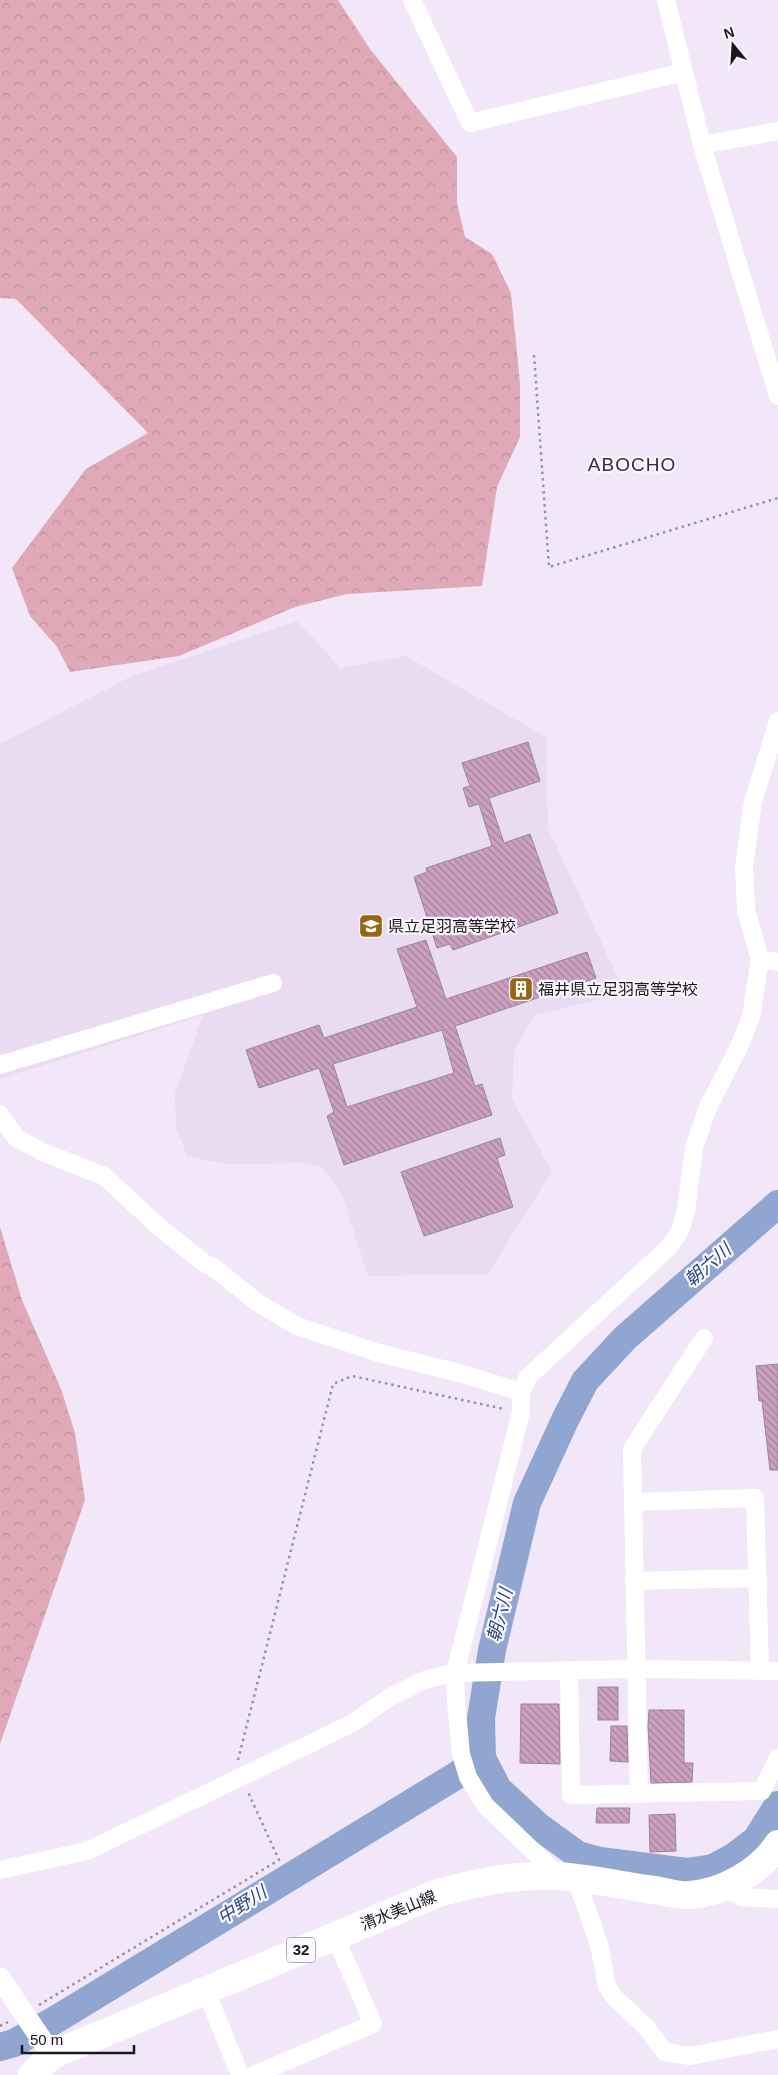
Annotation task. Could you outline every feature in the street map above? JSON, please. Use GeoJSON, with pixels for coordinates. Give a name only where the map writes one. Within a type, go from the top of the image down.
{"type":"FeatureCollection","features":[{"type":"Feature","properties":{"kind":"main road","name":"清水美山線"},"geometry":{"type":"LineString","coordinates":[[32,2075],[46,2046],[206,1991],[438,1893],[476,1882],[521,1876],[567,1878],[688,1895],[723,1888],[742,1878],[774,1851],[778,1844]]}},
{"type":"Feature","properties":{"kind":"street"},"geometry":{"type":"LineString","coordinates":[[412,0],[470,123],[684,72]]}},
{"type":"Feature","properties":{"kind":"street"},"geometry":{"type":"LineString","coordinates":[[666,0],[702,145],[778,396]]}},
{"type":"Feature","properties":{"kind":"street"},"geometry":{"type":"LineString","coordinates":[[702,145],[778,131]]}},
{"type":"Feature","properties":{"kind":"street"},"geometry":{"type":"LineString","coordinates":[[778,721],[753,802],[744,867],[746,910],[760,959],[751,1017],[739,1046],[708,1107],[694,1148],[686,1210],[680,1231],[669,1247],[528,1377],[521,1392],[521,1412],[460,1673],[461,1754],[468,1777],[484,1805],[567,1878],[599,1944],[607,1986],[614,1998],[645,2026],[665,2052],[690,2056],[778,2039]]}},
{"type":"Feature","properties":{"kind":"street"},"geometry":{"type":"LineString","coordinates":[[760,959],[778,962]]}},
{"type":"Feature","properties":{"kind":"street"},"geometry":{"type":"LineString","coordinates":[[0,1065],[273,983]]}},
{"type":"Feature","properties":{"kind":"street"},"geometry":{"type":"LineString","coordinates":[[0,1114],[16,1138],[45,1153],[104,1176],[158,1226],[204,1263],[258,1303],[297,1326],[379,1353],[463,1374],[521,1392]]}},
{"type":"Feature","properties":{"kind":"street"},"geometry":{"type":"LineString","coordinates":[[638,1794],[632,1449],[704,1338]]}},
{"type":"Feature","properties":{"kind":"street"},"geometry":{"type":"LineString","coordinates":[[0,1870],[87,1851],[353,1723],[390,1697],[427,1679],[460,1673],[769,1670],[758,1578],[755,1498],[633,1502]]}},
{"type":"Feature","properties":{"kind":"street"},"geometry":{"type":"LineString","coordinates":[[634,1581],[758,1578]]}},
{"type":"Feature","properties":{"kind":"street"},"geometry":{"type":"LineString","coordinates":[[568,1671],[571,1795],[762,1791],[778,1758]]}},
{"type":"Feature","properties":{"kind":"street"},"geometry":{"type":"LineString","coordinates":[[723,1888],[742,1897],[778,1899]]}},
{"type":"Feature","properties":{"kind":"street"},"geometry":{"type":"LineString","coordinates":[[254,2075],[373,2024],[335,1936]]}},
{"type":"Feature","properties":{"kind":"street"},"geometry":{"type":"LineString","coordinates":[[0,1978],[46,2046]]}},
{"type":"Feature","properties":{"kind":"street"},"geometry":{"type":"LineString","coordinates":[[206,1991],[240,2075]]}},
{"type":"Feature","properties":{"kind":"path"},"geometry":{"type":"LineString","coordinates":[[534,355],[549,567],[778,498]]}},
{"type":"Feature","properties":{"kind":"path"},"geometry":{"type":"LineString","coordinates":[[26,2016],[279,1860],[237,1779],[333,1384],[352,1376],[521,1412]]}},
{"type":"Feature","properties":{"kind":"shaded area"},"geometry":{"type":"Polygon","coordinates":[[[298,621],[340,668],[406,656],[546,737],[548,828],[625,993],[535,1015],[514,1051],[512,1099],[552,1171],[488,1274],[368,1276],[342,1194],[323,1168],[305,1163],[224,1164],[187,1156],[176,1128],[175,1093],[203,1015],[0,1079],[0,744],[130,677],[298,621]]]}},
{"type":"Feature","properties":{"kind":"green space"},"geometry":{"type":"Polygon","coordinates":[[[0,0],[338,0],[370,49],[457,157],[457,203],[465,237],[492,254],[511,293],[520,383],[520,437],[497,487],[482,586],[347,594],[295,607],[179,656],[70,672],[57,647],[30,616],[12,568],[86,469],[148,433],[16,299],[0,298],[0,0]]]}},
{"type":"Feature","properties":{"kind":"green space"},"geometry":{"type":"Polygon","coordinates":[[[0,1227],[22,1300],[61,1389],[75,1433],[85,1500],[0,1744],[0,1227]]]}},
{"type":"Feature","properties":{"kind":"building"},"geometry":{"type":"Polygon","coordinates":[[[528,742],[540,781],[489,798],[504,843],[530,834],[558,913],[453,950],[450,944],[437,948],[414,877],[427,872],[426,868],[492,846],[479,804],[469,807],[463,788],[470,786],[462,763],[528,742]]]}},
{"type":"Feature","properties":{"kind":"building"},"geometry":{"type":"Polygon","coordinates":[[[426,940],[446,999],[587,952],[596,978],[455,1026],[475,1086],[482,1084],[492,1115],[344,1165],[327,1116],[334,1112],[319,1068],[259,1088],[246,1050],[319,1025],[324,1038],[417,1007],[397,949],[426,940]],[[442,1030],[333,1064],[347,1107],[454,1073],[442,1030]]]}},
{"type":"Feature","properties":{"kind":"building"},"geometry":{"type":"Polygon","coordinates":[[[500,1138],[505,1155],[497,1158],[513,1207],[424,1236],[401,1172],[500,1138]]]}},
{"type":"Feature","properties":{"kind":"building"},"geometry":{"type":"Polygon","coordinates":[[[778,1364],[778,1470],[770,1470],[762,1401],[759,1401],[756,1366],[778,1364]]]}},
{"type":"Feature","properties":{"kind":"building"},"geometry":{"type":"Polygon","coordinates":[[[598,1687],[618,1687],[618,1720],[598,1720],[598,1687]]]}},
{"type":"Feature","properties":{"kind":"building"},"geometry":{"type":"Polygon","coordinates":[[[521,1704],[559,1704],[560,1764],[520,1763],[521,1704]]]}},
{"type":"Feature","properties":{"kind":"building"},"geometry":{"type":"Polygon","coordinates":[[[649,1710],[684,1710],[684,1763],[693,1763],[692,1782],[651,1783],[649,1710]]]}},
{"type":"Feature","properties":{"kind":"building"},"geometry":{"type":"Polygon","coordinates":[[[611,1726],[627,1726],[628,1762],[610,1761],[611,1726]]]}},
{"type":"Feature","properties":{"kind":"building"},"geometry":{"type":"Polygon","coordinates":[[[597,1808],[630,1808],[629,1823],[596,1823],[597,1808]]]}},
{"type":"Feature","properties":{"kind":"building"},"geometry":{"type":"Polygon","coordinates":[[[675,1814],[676,1851],[650,1852],[649,1815],[675,1814]]]}},
{"type":"Feature","properties":{"kind":"waterway","name":"朝六川"},"geometry":{"type":"LineString","coordinates":[[778,1204],[625,1338],[585,1381],[527,1503],[492,1650],[481,1718],[482,1758],[498,1789],[538,1826],[578,1855],[600,1861],[687,1872],[713,1868],[735,1856],[756,1840],[778,1805]]}},
{"type":"Feature","properties":{"kind":"waterway","name":"中野川"},"geometry":{"type":"LineString","coordinates":[[0,2047],[14,2043],[55,2020],[454,1777],[482,1758]]}},
{"type":"Feature","properties":{"kind":"place","name":"県立足羽高等学校"},"geometry":{"type":"Point","coordinates":[371,926]}},
{"type":"Feature","properties":{"kind":"place","name":"福井県立足羽高等学校"},"geometry":{"type":"Point","coordinates":[521,989]}},
{"type":"Feature","properties":{"kind":"district","name":"ABOCHO"},"geometry":{"type":"Point","coordinates":[632,464]}}]}
